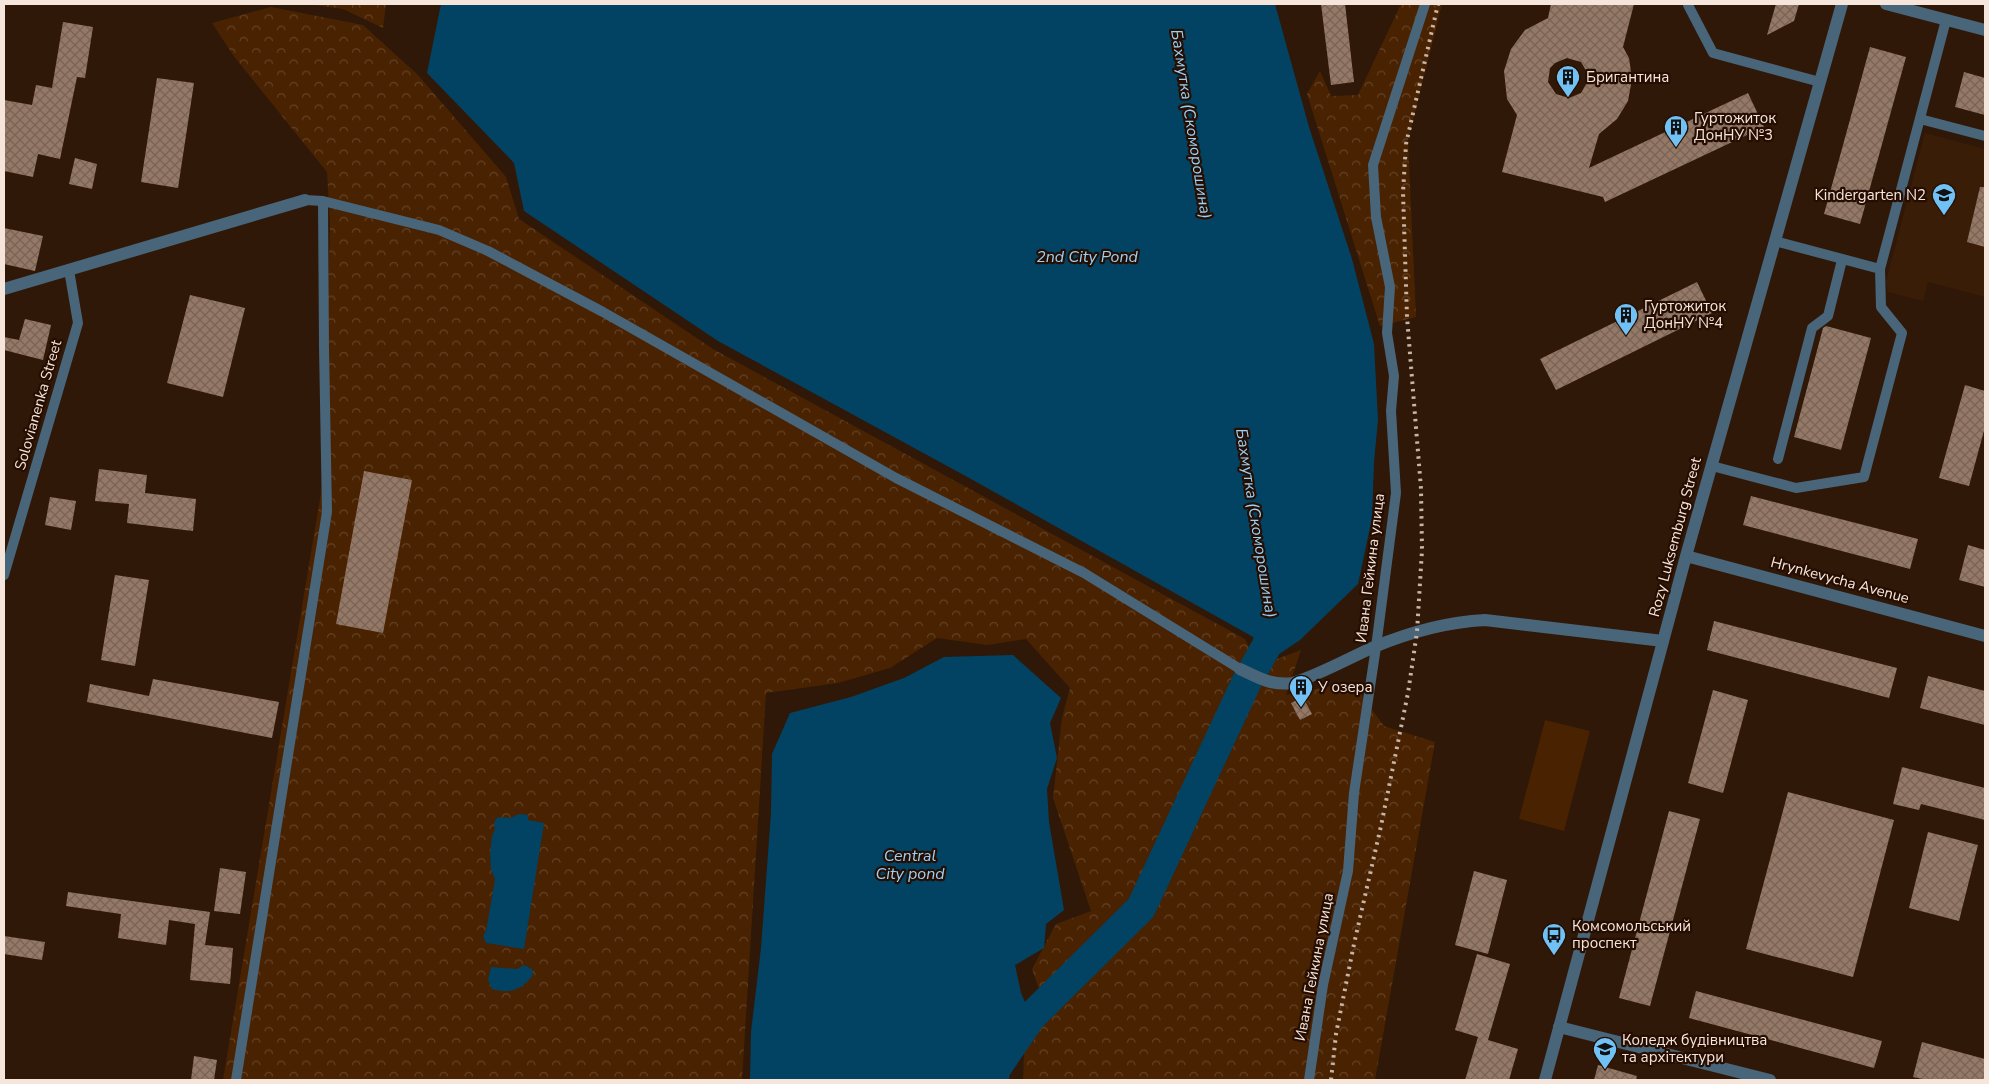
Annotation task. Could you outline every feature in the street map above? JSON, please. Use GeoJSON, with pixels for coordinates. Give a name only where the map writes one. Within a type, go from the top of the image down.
{"type":"FeatureCollection","features":[{"type":"Feature","properties":{"kind":"street","name":"Rozy Luksemburg Street"},"geometry":{"type":"LineString","coordinates":[[1544,1080],[1686,556],[1842,4]]}},
{"type":"Feature","properties":{"kind":"street"},"geometry":{"type":"LineString","coordinates":[[1886,4],[1985,30]]}},
{"type":"Feature","properties":{"kind":"street"},"geometry":{"type":"LineString","coordinates":[[4,289],[305,200]]}},
{"type":"Feature","properties":{"kind":"street","name":"Hrynkevycha Avenue"},"geometry":{"type":"LineString","coordinates":[[1686,556],[1985,636]]}},
{"type":"Feature","properties":{"kind":"street"},"geometry":{"type":"LineString","coordinates":[[1240,669],[1263,680],[1281,685],[1293,683],[1376,647],[1432,628],[1457,622],[1485,620],[1664,641]]}},
{"type":"Feature","properties":{"kind":"street"},"geometry":{"type":"LineString","coordinates":[[1559,1026],[1770,1080]]}},
{"type":"Feature","properties":{"kind":"lane","name":"Ивана Гейкина улица"},"geometry":{"type":"LineString","coordinates":[[1309,1080],[1323,985],[1348,871],[1354,793],[1376,647],[1396,493],[1391,411],[1394,376],[1387,332],[1390,288],[1376,217],[1373,165],[1425,4]]}},
{"type":"Feature","properties":{"kind":"lane"},"geometry":{"type":"LineString","coordinates":[[1688,4],[1713,53],[1820,82]]}},
{"type":"Feature","properties":{"kind":"lane"},"geometry":{"type":"LineString","coordinates":[[1712,466],[1796,488],[1864,477],[1902,333],[1881,307],[1880,270],[1946,20]]}},
{"type":"Feature","properties":{"kind":"lane"},"geometry":{"type":"LineString","coordinates":[[1920,119],[1985,136]]}},
{"type":"Feature","properties":{"kind":"lane"},"geometry":{"type":"LineString","coordinates":[[305,200],[323,201],[439,230],[488,251],[603,312],[896,478],[1084,573],[1240,669]]}},
{"type":"Feature","properties":{"kind":"lane"},"geometry":{"type":"LineString","coordinates":[[236,1080],[327,512],[323,201]]}},
{"type":"Feature","properties":{"kind":"lane"},"geometry":{"type":"LineString","coordinates":[[1775,242],[1880,270]]}},
{"type":"Feature","properties":{"kind":"lane"},"geometry":{"type":"LineString","coordinates":[[1778,459],[1812,328],[1828,316],[1842,260]]}},
{"type":"Feature","properties":{"kind":"lane","name":"Solovianenka Street"},"geometry":{"type":"LineString","coordinates":[[4,575],[78,323],[69,270]]}},
{"type":"Feature","properties":{"kind":"shaded area","name":"Kindergarten N2"},"geometry":{"type":"Polygon","coordinates":[[[1925,133],[1985,149],[1985,297],[1928,282],[1923,301],[1888,292],[1886,282],[1925,133]]]}},
{"type":"Feature","properties":{"kind":"green space"},"geometry":{"type":"Polygon","coordinates":[[[309,4],[386,4],[383,28],[343,9],[309,4]]]}},
{"type":"Feature","properties":{"kind":"green space"},"geometry":{"type":"Polygon","coordinates":[[[1401,4],[1442,4],[1408,140],[1416,317],[1380,326],[1307,94],[1320,71],[1331,96],[1358,95],[1401,4]]]}},
{"type":"Feature","properties":{"kind":"green space"},"geometry":{"type":"Polygon","coordinates":[[[271,7],[363,25],[418,75],[506,177],[519,219],[713,349],[1245,639],[1258,666],[1301,650],[1286,695],[1352,682],[1384,726],[1435,742],[1375,1080],[1023,1080],[1024,1052],[1047,1012],[1032,969],[1056,924],[1091,911],[1053,798],[1062,718],[1070,688],[1026,639],[987,645],[937,638],[890,668],[838,683],[766,693],[742,1080],[223,1080],[323,481],[330,224],[327,172],[233,55],[212,23],[271,7]]]}},
{"type":"Feature","properties":{"kind":"green space"},"geometry":{"type":"Polygon","coordinates":[[[1545,720],[1590,731],[1564,831],[1519,819],[1545,720]]]}},
{"type":"Feature","properties":{"kind":"water","name":"2nd City Pond"},"geometry":{"type":"Polygon","coordinates":[[[441,4],[1275,4],[1309,127],[1352,259],[1374,344],[1378,420],[1372,518],[1358,584],[1300,640],[1266,663],[1257,661],[1255,638],[971,479],[718,341],[524,211],[514,163],[427,73],[441,4]]]}},
{"type":"Feature","properties":{"kind":"water","name":"Central City pond"},"geometry":{"type":"Polygon","coordinates":[[[1013,655],[1061,698],[1050,723],[1057,758],[1047,789],[1049,822],[1064,910],[1046,924],[1044,948],[1015,965],[1021,993],[1034,1023],[1012,1052],[1009,1080],[750,1080],[751,1032],[761,948],[771,813],[772,754],[790,713],[851,697],[904,678],[944,657],[1013,655]]]}},
{"type":"Feature","properties":{"kind":"water"},"geometry":{"type":"Polygon","coordinates":[[[519,814],[528,815],[528,820],[544,823],[524,949],[486,943],[483,936],[486,931],[495,879],[491,870],[490,853],[492,836],[495,829],[494,822],[498,817],[510,818],[519,814]]]}},
{"type":"Feature","properties":{"kind":"water"},"geometry":{"type":"Polygon","coordinates":[[[524,965],[532,969],[533,975],[520,987],[510,991],[492,989],[488,980],[491,967],[517,969],[524,965]]]}},
{"type":"Feature","properties":{"kind":"building"},"geometry":{"type":"Polygon","coordinates":[[[1321,4],[1345,4],[1354,82],[1331,85],[1321,4]]]}},
{"type":"Feature","properties":{"kind":"building","name":"Бригантина"},"geometry":{"type":"Polygon","coordinates":[[[1551,4],[1634,4],[1623,47],[1629,58],[1632,79],[1628,101],[1617,119],[1599,134],[1589,168],[1748,93],[1764,127],[1605,202],[1603,197],[1502,172],[1517,115],[1507,99],[1504,71],[1511,49],[1525,30],[1548,18],[1551,4]],[[1567,58],[1555,63],[1550,68],[1548,82],[1556,94],[1569,98],[1581,93],[1588,81],[1588,74],[1581,62],[1567,58]]]}},
{"type":"Feature","properties":{"kind":"building"},"geometry":{"type":"Polygon","coordinates":[[[1776,4],[1799,4],[1794,21],[1767,35],[1776,4]]]}},
{"type":"Feature","properties":{"kind":"building"},"geometry":{"type":"Polygon","coordinates":[[[63,22],[93,27],[85,78],[77,77],[60,159],[38,154],[33,177],[4,171],[4,100],[32,105],[36,85],[52,88],[63,22]]]}},
{"type":"Feature","properties":{"kind":"building"},"geometry":{"type":"Polygon","coordinates":[[[1870,47],[1906,57],[1860,224],[1824,214],[1870,47]]]}},
{"type":"Feature","properties":{"kind":"building"},"geometry":{"type":"Polygon","coordinates":[[[1964,72],[1985,78],[1985,115],[1955,107],[1964,72]]]}},
{"type":"Feature","properties":{"kind":"building"},"geometry":{"type":"Polygon","coordinates":[[[157,78],[194,83],[178,188],[141,182],[157,78]]]}},
{"type":"Feature","properties":{"kind":"building"},"geometry":{"type":"Polygon","coordinates":[[[75,158],[97,164],[92,189],[69,184],[75,158]]]}},
{"type":"Feature","properties":{"kind":"building"},"geometry":{"type":"Polygon","coordinates":[[[1980,187],[1985,187],[1985,247],[1967,242],[1980,187]]]}},
{"type":"Feature","properties":{"kind":"building"},"geometry":{"type":"Polygon","coordinates":[[[4,228],[43,236],[35,271],[4,264],[4,228]]]}},
{"type":"Feature","properties":{"kind":"building","name":"Гуртожиток ДонНУ №4"},"geometry":{"type":"Polygon","coordinates":[[[1697,282],[1712,313],[1556,390],[1540,359],[1697,282]]]}},
{"type":"Feature","properties":{"kind":"building"},"geometry":{"type":"Polygon","coordinates":[[[190,295],[245,308],[223,397],[167,383],[190,295]]]}},
{"type":"Feature","properties":{"kind":"building"},"geometry":{"type":"Polygon","coordinates":[[[25,319],[51,325],[43,360],[4,350],[4,337],[19,340],[25,319]]]}},
{"type":"Feature","properties":{"kind":"building"},"geometry":{"type":"Polygon","coordinates":[[[1826,326],[1871,338],[1841,450],[1794,437],[1823,328],[1826,326]]]}},
{"type":"Feature","properties":{"kind":"building"},"geometry":{"type":"Polygon","coordinates":[[[1965,385],[1985,391],[1985,427],[1969,486],[1939,478],[1965,385]]]}},
{"type":"Feature","properties":{"kind":"building"},"geometry":{"type":"Polygon","coordinates":[[[99,469],[147,475],[145,493],[196,499],[193,531],[127,523],[129,504],[95,501],[99,469]]]}},
{"type":"Feature","properties":{"kind":"building"},"geometry":{"type":"Polygon","coordinates":[[[364,471],[412,480],[383,633],[336,624],[364,471]]]}},
{"type":"Feature","properties":{"kind":"building"},"geometry":{"type":"Polygon","coordinates":[[[1751,496],[1918,539],[1910,569],[1743,525],[1751,496]]]}},
{"type":"Feature","properties":{"kind":"building"},"geometry":{"type":"Polygon","coordinates":[[[50,497],[76,501],[71,530],[45,525],[50,497]]]}},
{"type":"Feature","properties":{"kind":"building"},"geometry":{"type":"Polygon","coordinates":[[[1968,545],[1985,550],[1985,587],[1959,580],[1968,545]]]}},
{"type":"Feature","properties":{"kind":"building"},"geometry":{"type":"Polygon","coordinates":[[[115,575],[149,580],[135,666],[101,660],[115,575]]]}},
{"type":"Feature","properties":{"kind":"building"},"geometry":{"type":"Polygon","coordinates":[[[1714,621],[1897,668],[1889,698],[1707,650],[1714,621]]]}},
{"type":"Feature","properties":{"kind":"building"},"geometry":{"type":"Polygon","coordinates":[[[1928,676],[1985,691],[1985,725],[1920,708],[1928,676]]]}},
{"type":"Feature","properties":{"kind":"building"},"geometry":{"type":"Polygon","coordinates":[[[153,679],[279,702],[272,738],[87,702],[90,684],[149,696],[153,679]]]}},
{"type":"Feature","properties":{"kind":"building"},"geometry":{"type":"Polygon","coordinates":[[[1713,690],[1748,700],[1723,793],[1688,783],[1713,690]]]}},
{"type":"Feature","properties":{"kind":"building","name":"У озера"},"geometry":{"type":"Polygon","coordinates":[[[1303,697],[1312,714],[1300,720],[1291,703],[1303,697]]]}},
{"type":"Feature","properties":{"kind":"building"},"geometry":{"type":"Polygon","coordinates":[[[1902,767],[1985,788],[1985,820],[1921,804],[1919,810],[1893,804],[1902,767]]]}},
{"type":"Feature","properties":{"kind":"building"},"geometry":{"type":"Polygon","coordinates":[[[1788,792],[1894,820],[1853,977],[1746,949],[1788,792]]]}},
{"type":"Feature","properties":{"kind":"building"},"geometry":{"type":"Polygon","coordinates":[[[1669,811],[1700,819],[1650,1006],[1619,998],[1669,811]]]}},
{"type":"Feature","properties":{"kind":"building"},"geometry":{"type":"Polygon","coordinates":[[[1928,832],[1978,845],[1959,921],[1909,908],[1928,832]]]}},
{"type":"Feature","properties":{"kind":"building"},"geometry":{"type":"Polygon","coordinates":[[[220,868],[246,872],[240,914],[214,911],[220,868]]]}},
{"type":"Feature","properties":{"kind":"building"},"geometry":{"type":"Polygon","coordinates":[[[1474,871],[1507,880],[1488,954],[1455,945],[1474,871]]]}},
{"type":"Feature","properties":{"kind":"building"},"geometry":{"type":"Polygon","coordinates":[[[68,892],[210,912],[205,945],[233,948],[230,984],[190,980],[195,924],[169,920],[166,945],[118,938],[121,914],[66,906],[68,892]]]}},
{"type":"Feature","properties":{"kind":"building"},"geometry":{"type":"Polygon","coordinates":[[[4,936],[45,942],[42,960],[4,954],[4,936]]]}},
{"type":"Feature","properties":{"kind":"building"},"geometry":{"type":"Polygon","coordinates":[[[1477,954],[1510,964],[1488,1040],[1455,1030],[1477,954]]]}},
{"type":"Feature","properties":{"kind":"building"},"geometry":{"type":"Polygon","coordinates":[[[1696,991],[1882,1041],[1874,1068],[1689,1018],[1696,991]]]}},
{"type":"Feature","properties":{"kind":"building"},"geometry":{"type":"Polygon","coordinates":[[[1478,1037],[1518,1049],[1509,1080],[1465,1080],[1478,1037]]]}},
{"type":"Feature","properties":{"kind":"building"},"geometry":{"type":"Polygon","coordinates":[[[1922,1042],[1985,1059],[1985,1080],[1927,1080],[1913,1077],[1922,1042]]]}},
{"type":"Feature","properties":{"kind":"building"},"geometry":{"type":"Polygon","coordinates":[[[194,1056],[217,1060],[214,1080],[191,1080],[194,1056]]]}},
{"type":"Feature","properties":{"kind":"building","name":"Коледж будівництва та архітектури"},"geometry":{"type":"Polygon","coordinates":[[[1598,1065],[1637,1076],[1636,1080],[1594,1080],[1598,1065]]]}},
{"type":"Feature","properties":{"kind":"waterway","name":"Бахмутка (Скоморошина)"},"geometry":{"type":"LineString","coordinates":[[988,1080],[1031,1017],[1141,908],[1247,681],[1266,647],[1274,626]]}},
{"type":"Feature","properties":{"kind":"railway"},"geometry":{"type":"LineString","coordinates":[[1331,1080],[1336,1034],[1408,693],[1417,632],[1422,550],[1421,489],[1407,317],[1403,192],[1406,144],[1438,4]]}},
{"type":"Feature","properties":{"kind":"place","name":"Бригантина"},"geometry":{"type":"Point","coordinates":[1568,98]}},
{"type":"Feature","properties":{"kind":"place","name":"Гуртожиток ДонНУ №3"},"geometry":{"type":"Point","coordinates":[1676,148]}},
{"type":"Feature","properties":{"kind":"place","name":"Kindergarten N2"},"geometry":{"type":"Point","coordinates":[1944,216]}},
{"type":"Feature","properties":{"kind":"place","name":"Гуртожиток ДонНУ №4"},"geometry":{"type":"Point","coordinates":[1626,336]}},
{"type":"Feature","properties":{"kind":"place","name":"У озера"},"geometry":{"type":"Point","coordinates":[1301,708]}},
{"type":"Feature","properties":{"kind":"place","name":"Комсомольський проспект"},"geometry":{"type":"Point","coordinates":[1554,956]}},
{"type":"Feature","properties":{"kind":"place","name":"Коледж будівництва та архітектури"},"geometry":{"type":"Point","coordinates":[1605,1070]}}]}
